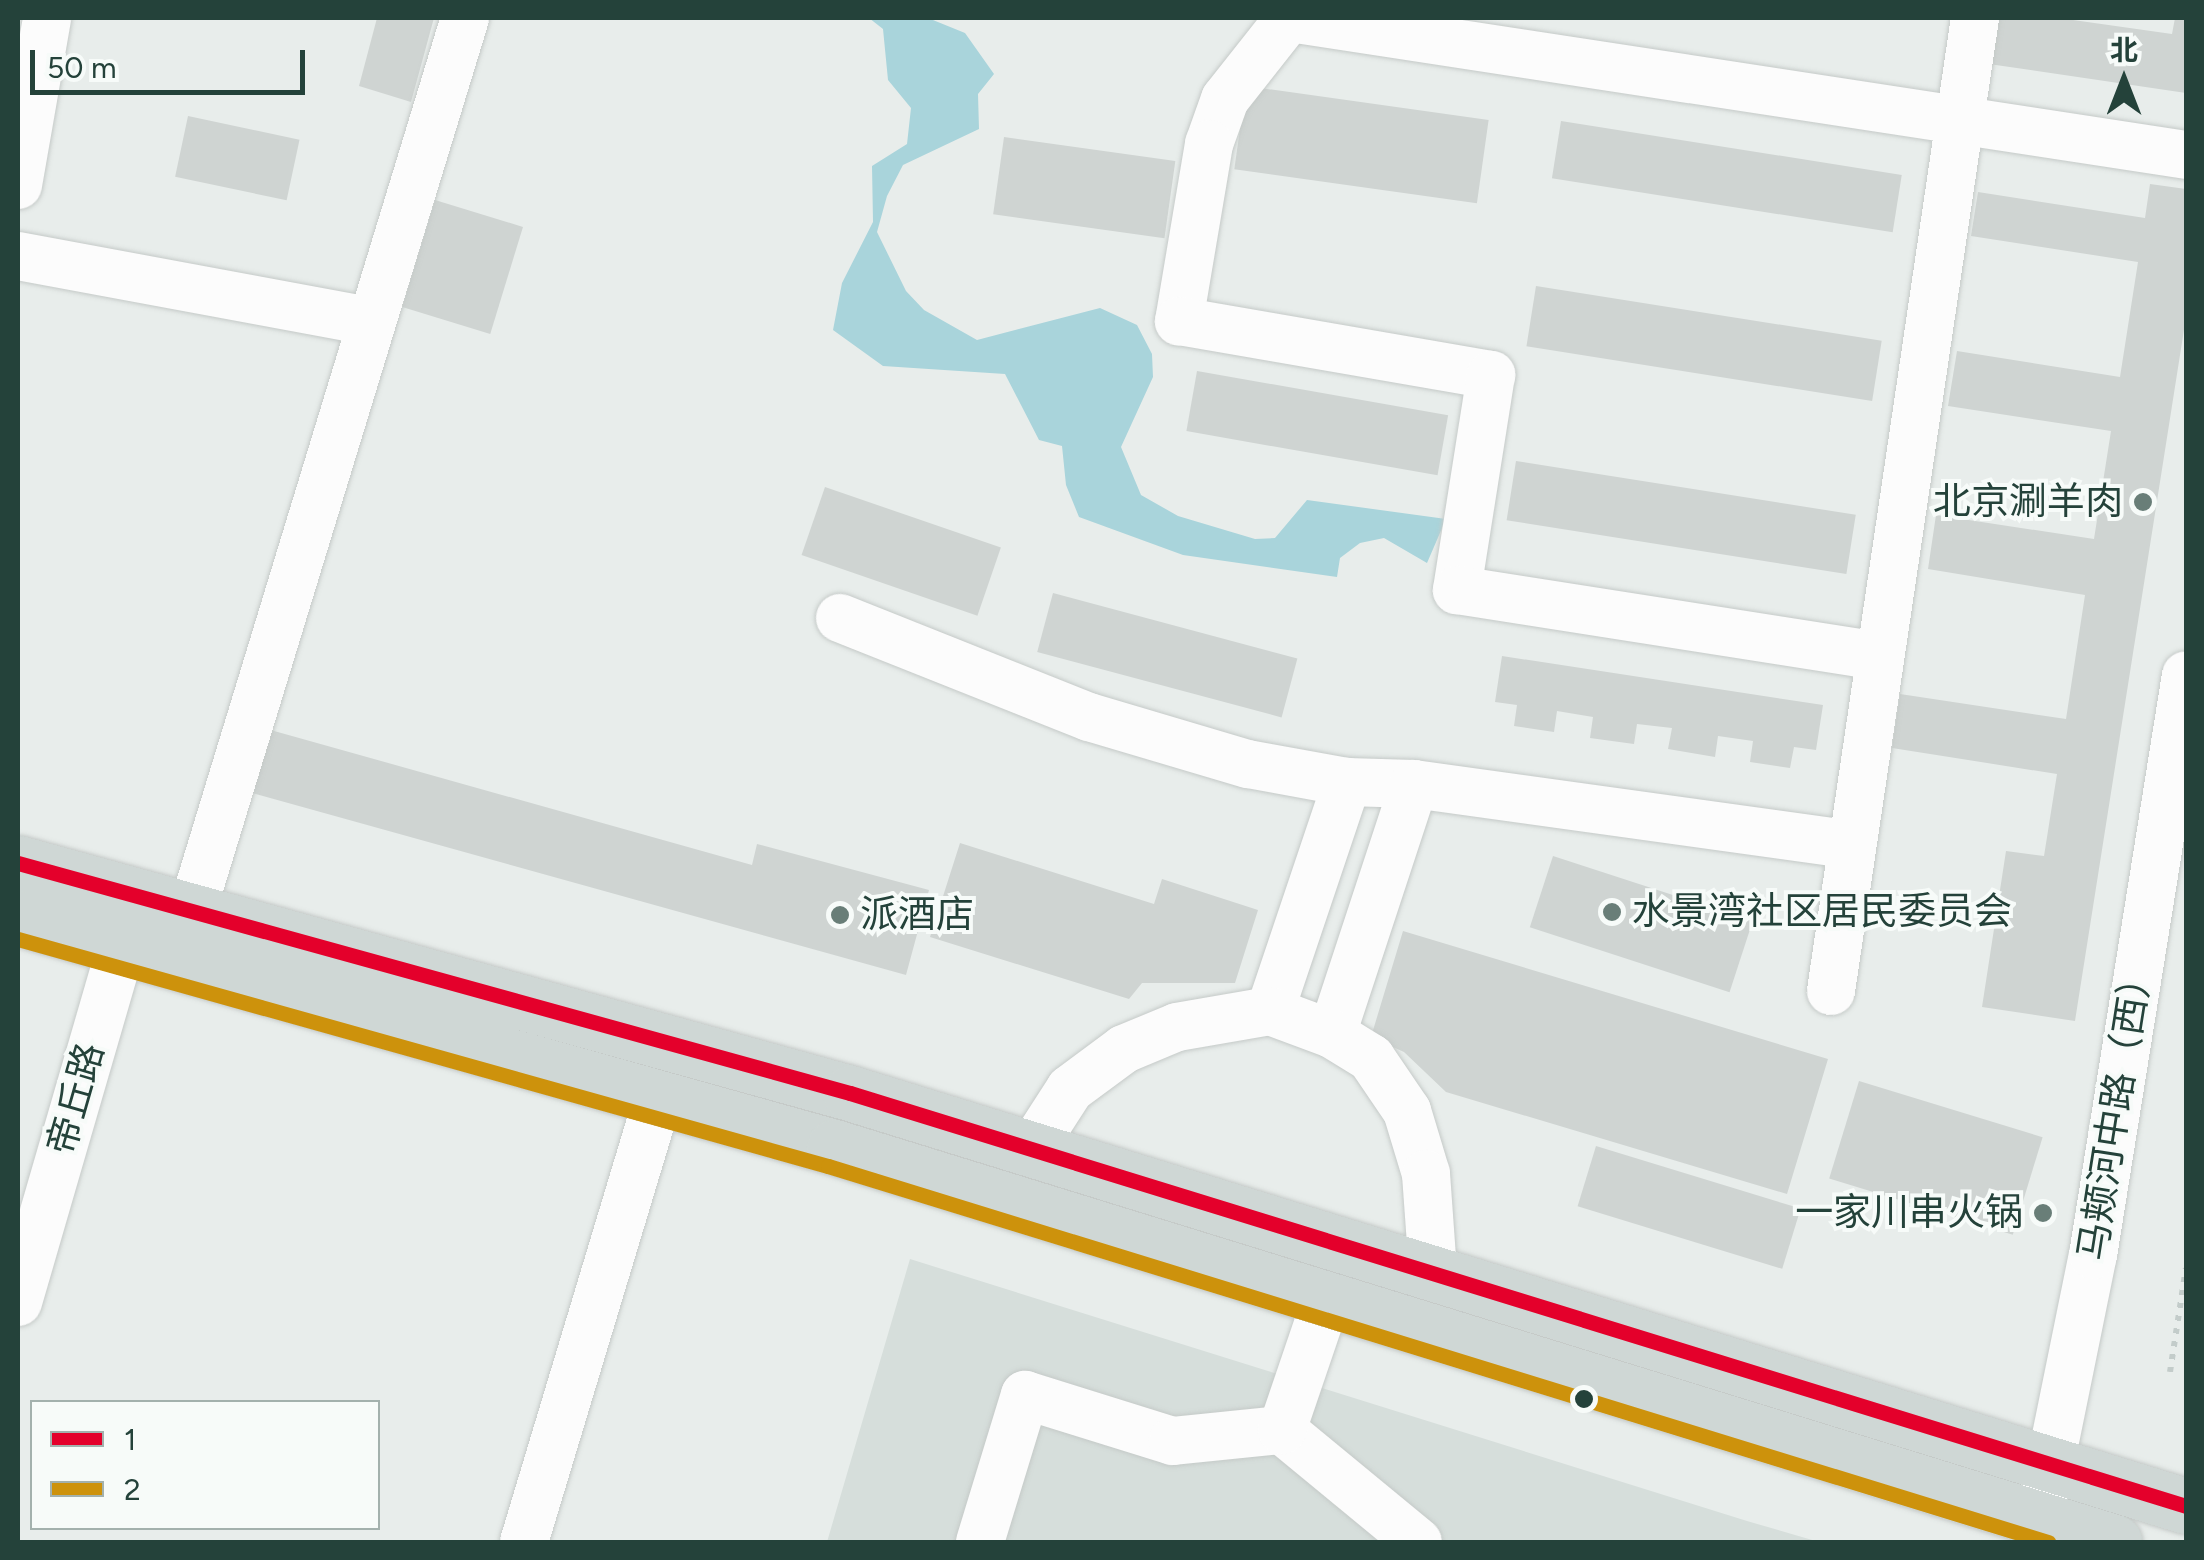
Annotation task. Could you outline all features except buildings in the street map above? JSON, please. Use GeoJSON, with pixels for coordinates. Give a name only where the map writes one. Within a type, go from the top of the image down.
{"type":"FeatureCollection","features":[{"type":"Feature","properties":{"kind":"main road"},"geometry":{"type":"LineString","coordinates":[[18,863],[128,921],[658,1097],[1327,1298],[2067,1533]]}},
{"type":"Feature","properties":{"kind":"main road"},"geometry":{"type":"LineString","coordinates":[[18,918],[128,921],[192,911],[1032,1148],[2186,1506]]}},
{"type":"Feature","properties":{"kind":"street"},"geometry":{"type":"LineString","coordinates":[[18,184],[47,18]]}},
{"type":"Feature","properties":{"kind":"street"},"geometry":{"type":"LineString","coordinates":[[192,911],[465,18]]}},
{"type":"Feature","properties":{"kind":"street"},"geometry":{"type":"LineString","coordinates":[[1880,656],[1457,590],[1491,375],[1179,320],[1208,144],[1224,99],[1290,18],[2186,155]]}},
{"type":"Feature","properties":{"kind":"street"},"geometry":{"type":"LineString","coordinates":[[1831,991],[1975,18]]}},
{"type":"Feature","properties":{"kind":"street"},"geometry":{"type":"LineString","coordinates":[[18,256],[370,321]]}},
{"type":"Feature","properties":{"kind":"street"},"geometry":{"type":"LineString","coordinates":[[840,618],[1089,717],[1248,764],[1347,782],[1414,784],[1852,844]]}},
{"type":"Feature","properties":{"kind":"street","name":"马颊河中路（西）"},"geometry":{"type":"LineString","coordinates":[[2067,1533],[2067,1468],[2093,1256],[2186,675]]}},
{"type":"Feature","properties":{"kind":"street"},"geometry":{"type":"LineString","coordinates":[[1270,1011],[1347,782]]}},
{"type":"Feature","properties":{"kind":"street"},"geometry":{"type":"LineString","coordinates":[[1332,1034],[1414,784]]}},
{"type":"Feature","properties":{"kind":"street","name":"帝丘路"},"geometry":{"type":"LineString","coordinates":[[18,1302],[128,921]]}},
{"type":"Feature","properties":{"kind":"street"},"geometry":{"type":"LineString","coordinates":[[1032,1148],[1070,1089],[1124,1049],[1177,1027],[1270,1011],[1332,1034],[1370,1058],[1407,1110],[1426,1174],[1433,1272]]}},
{"type":"Feature","properties":{"kind":"street"},"geometry":{"type":"LineString","coordinates":[[524,1542],[658,1097]]}},
{"type":"Feature","properties":{"kind":"street"},"geometry":{"type":"LineString","coordinates":[[1282,1430],[1327,1298]]}},
{"type":"Feature","properties":{"kind":"street"},"geometry":{"type":"LineString","coordinates":[[980,1542],[1025,1395],[1173,1441],[1282,1430],[1418,1542]]}},
{"type":"Feature","properties":{"kind":"path"},"geometry":{"type":"LineString","coordinates":[[2170,1372],[2186,1268]]}},
{"type":"Feature","properties":{"kind":"shaded area"},"geometry":{"type":"Polygon","coordinates":[[[910,1259],[1747,1521],[1819,1542],[827,1542],[910,1259]]]}},
{"type":"Feature","properties":{"kind":"water"},"geometry":{"type":"Polygon","coordinates":[[[869,18],[928,18],[965,33],[994,74],[978,94],[979,129],[903,165],[887,196],[877,232],[906,291],[924,310],[977,340],[1100,308],[1137,325],[1152,354],[1153,377],[1121,447],[1141,495],[1178,516],[1255,539],[1275,538],[1307,500],[1446,519],[1427,563],[1384,538],[1360,543],[1340,558],[1337,577],[1183,555],[1079,517],[1066,485],[1062,446],[1039,440],[1005,374],[883,366],[833,330],[842,283],[873,222],[872,166],[907,144],[911,108],[888,80],[883,29],[869,18]]]}},
{"type":"Feature","properties":{"kind":"pier"},"geometry":{"type":"Polygon","coordinates":[[[2170,1413],[2186,1418],[2186,1542],[2144,1542],[2170,1413]]]}},
{"type":"Feature","properties":{"kind":"transit line","name":"1"},"geometry":{"type":"LineString","coordinates":[[18,863],[850,1093],[2186,1506]]}},
{"type":"Feature","properties":{"kind":"transit line","name":"2"},"geometry":{"type":"LineString","coordinates":[[18,939],[828,1166],[2048,1542]]}},
{"type":"Feature","properties":{"kind":"place","name":"北京涮羊肉"},"geometry":{"type":"Point","coordinates":[2143,502]}},
{"type":"Feature","properties":{"kind":"place","name":"水景湾社区居民委员会"},"geometry":{"type":"Point","coordinates":[1612,912]}},
{"type":"Feature","properties":{"kind":"place","name":"派酒店"},"geometry":{"type":"Point","coordinates":[840,915]}},
{"type":"Feature","properties":{"kind":"place","name":"一家川串火锅"},"geometry":{"type":"Point","coordinates":[2043,1213]}}]}
